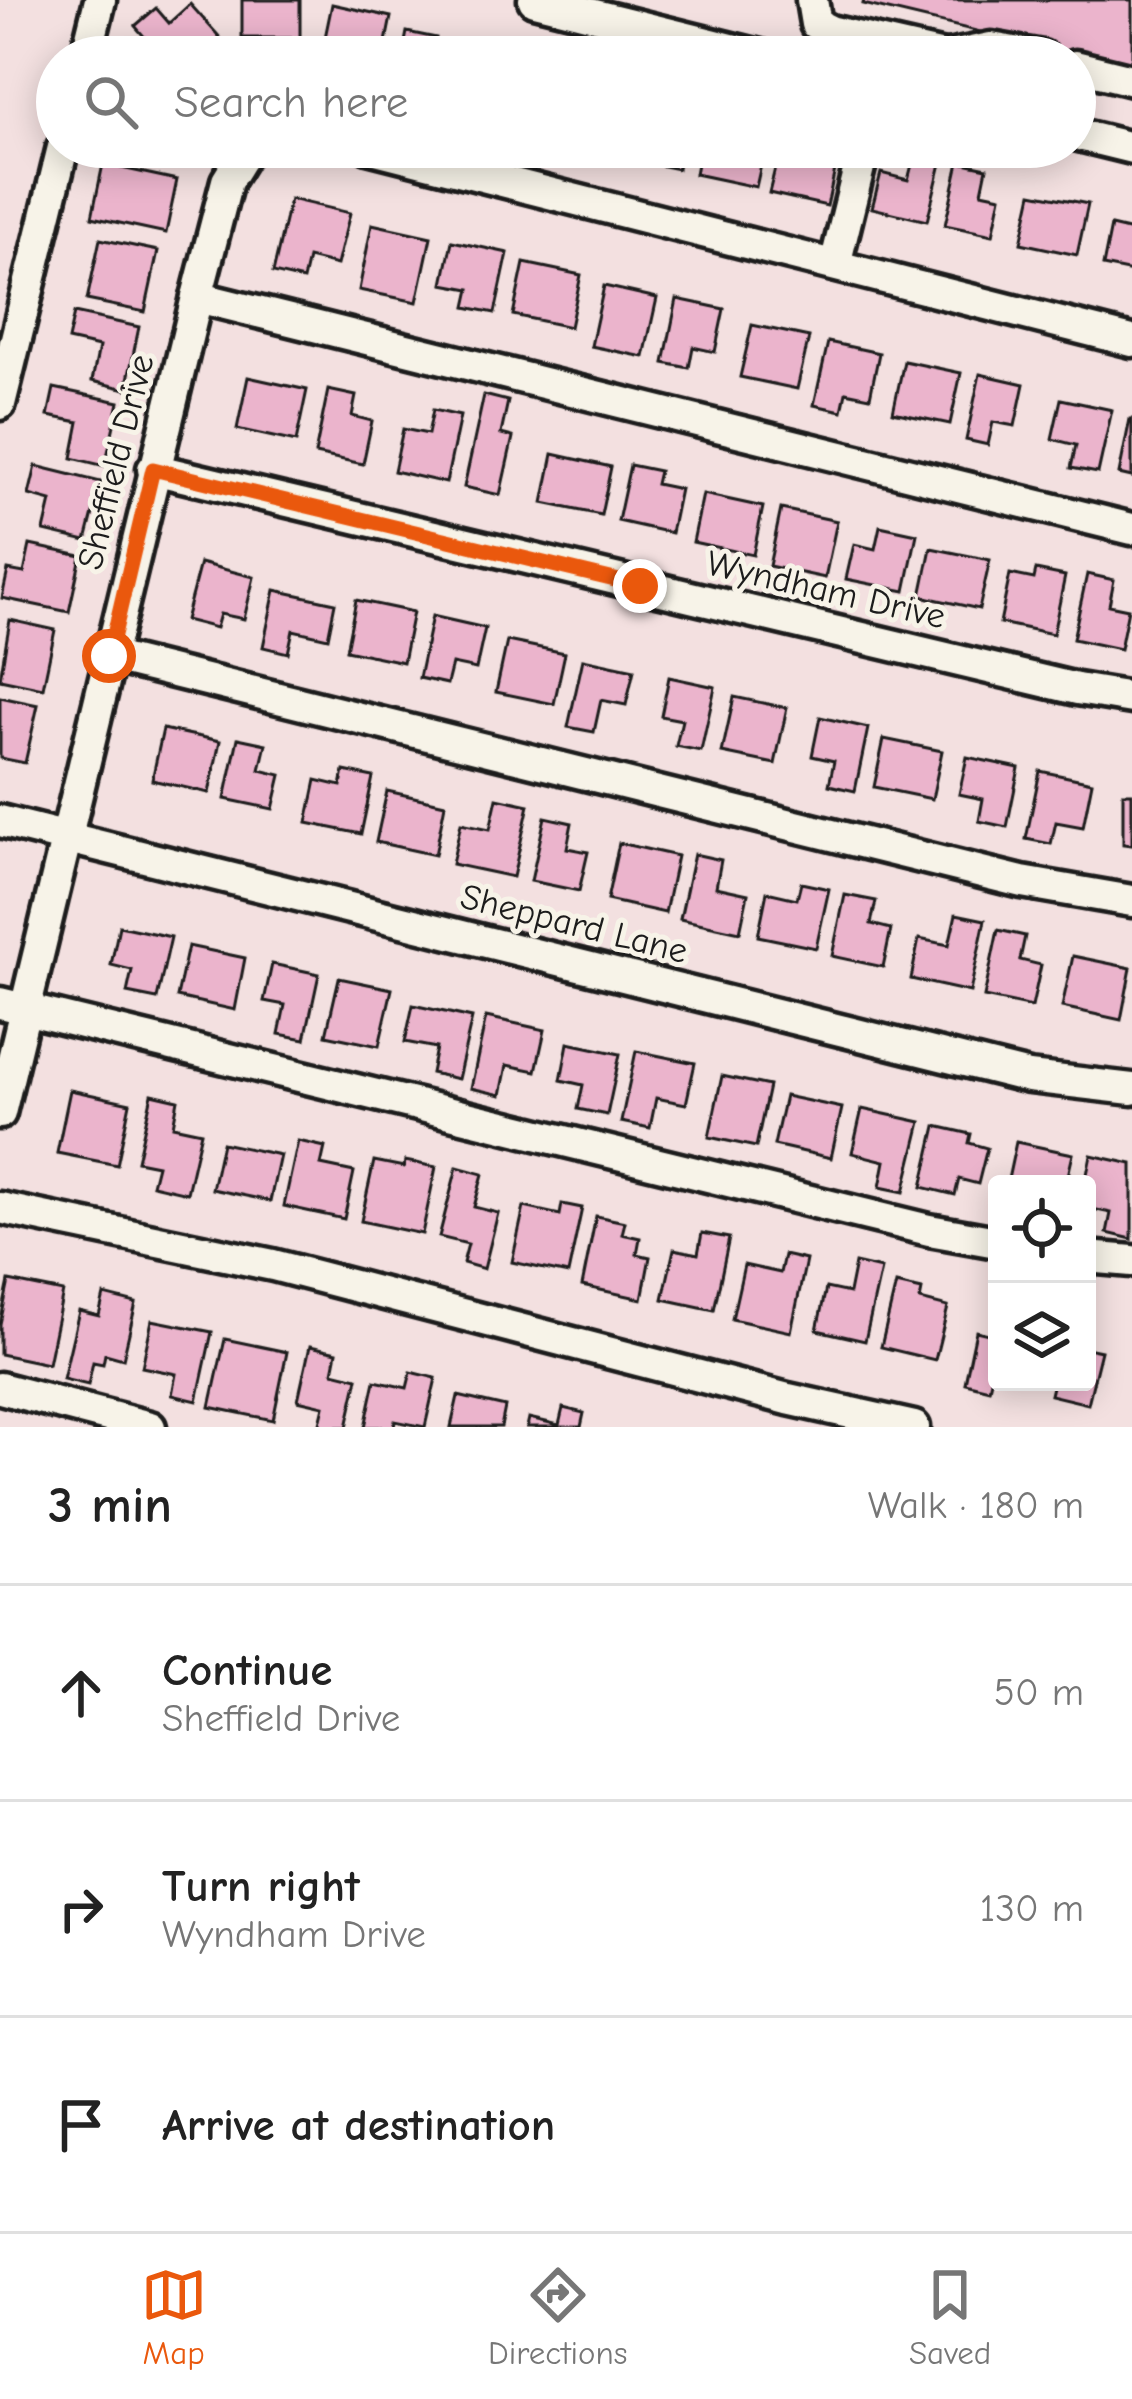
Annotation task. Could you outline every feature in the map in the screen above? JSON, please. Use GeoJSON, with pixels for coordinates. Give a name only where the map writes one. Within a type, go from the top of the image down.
{"type":"FeatureCollection","features":[{"type":"Feature","properties":{"kind":"street"},"geometry":{"type":"LineString","coordinates":[[91,36],[100,0]]}},
{"type":"Feature","properties":{"kind":"street"},"geometry":{"type":"LineString","coordinates":[[534,0],[679,36]]}},
{"type":"Feature","properties":{"kind":"street"},"geometry":{"type":"LineString","coordinates":[[812,0],[815,24],[852,36]]}},
{"type":"Feature","properties":{"kind":"street"},"geometry":{"type":"LineString","coordinates":[[1096,71],[1132,80]]}},
{"type":"Feature","properties":{"kind":"street"},"geometry":{"type":"LineString","coordinates":[[1096,139],[1132,148]]}},
{"type":"Feature","properties":{"kind":"street"},"geometry":{"type":"LineString","coordinates":[[0,404],[59,168]]}},
{"type":"Feature","properties":{"kind":"street","name":"Sheffield Drive"},"geometry":{"type":"LineString","coordinates":[[0,1113],[12,1006],[65,838],[153,469],[227,181],[235,168]]}},
{"type":"Feature","properties":{"kind":"street"},"geometry":{"type":"LineString","coordinates":[[451,168],[1132,341]]}},
{"type":"Feature","properties":{"kind":"street"},"geometry":{"type":"LineString","coordinates":[[835,265],[859,168]]}},
{"type":"Feature","properties":{"kind":"street"},"geometry":{"type":"LineString","coordinates":[[197,297],[1132,529]]}},
{"type":"Feature","properties":{"kind":"street","name":"Wyndham Drive"},"geometry":{"type":"LineString","coordinates":[[153,469],[1077,689],[1132,698]]}},
{"type":"Feature","properties":{"kind":"street"},"geometry":{"type":"LineString","coordinates":[[109,656],[1022,882],[1132,901]]}},
{"type":"Feature","properties":{"kind":"street","name":"Sheppard Lane"},"geometry":{"type":"LineString","coordinates":[[0,821],[1029,1077],[1132,1089]]}},
{"type":"Feature","properties":{"kind":"street"},"geometry":{"type":"LineString","coordinates":[[12,1006],[929,1230],[988,1240]]}},
{"type":"Feature","properties":{"kind":"street"},"geometry":{"type":"LineString","coordinates":[[0,1208],[273,1264],[784,1413],[914,1427]]}},
{"type":"Feature","properties":{"kind":"street"},"geometry":{"type":"LineString","coordinates":[[1096,1258],[1132,1262]]}},
{"type":"Feature","properties":{"kind":"street"},"geometry":{"type":"LineString","coordinates":[[0,1388],[149,1427]]}},
{"type":"Feature","properties":{"kind":"building"},"geometry":{"type":"Polygon","coordinates":[[[242,0],[300,0],[300,36],[242,36],[242,0]]]}},
{"type":"Feature","properties":{"kind":"building"},"geometry":{"type":"Polygon","coordinates":[[[864,0],[1132,0],[1132,68],[1096,59],[1096,36],[998,36],[863,4],[864,0]]]}},
{"type":"Feature","properties":{"kind":"building"},"geometry":{"type":"Polygon","coordinates":[[[190,4],[219,36],[144,36],[135,26],[156,8],[169,23],[190,4]]]}},
{"type":"Feature","properties":{"kind":"building"},"geometry":{"type":"Polygon","coordinates":[[[332,4],[391,17],[387,36],[325,36],[332,4]]]}},
{"type":"Feature","properties":{"kind":"building"},"geometry":{"type":"Polygon","coordinates":[[[102,168],[177,180],[166,233],[92,217],[102,168]]]}},
{"type":"Feature","properties":{"kind":"building"},"geometry":{"type":"Polygon","coordinates":[[[696,168],[760,168],[756,187],[695,174],[696,168]]]}},
{"type":"Feature","properties":{"kind":"building"},"geometry":{"type":"Polygon","coordinates":[[[775,168],[835,168],[827,206],[769,193],[775,168]]]}},
{"type":"Feature","properties":{"kind":"building"},"geometry":{"type":"Polygon","coordinates":[[[911,168],[940,168],[927,221],[872,208],[881,173],[908,180],[911,168]]]}},
{"type":"Feature","properties":{"kind":"building"},"geometry":{"type":"Polygon","coordinates":[[[958,168],[987,168],[982,192],[1001,196],[993,235],[945,225],[958,168]]]}},
{"type":"Feature","properties":{"kind":"building"},"geometry":{"type":"Polygon","coordinates":[[[1032,193],[1088,204],[1077,255],[1021,243],[1032,193]]]}},
{"type":"Feature","properties":{"kind":"building"},"geometry":{"type":"Polygon","coordinates":[[[290,199],[350,213],[337,265],[308,258],[303,280],[273,273],[290,199]]]}},
{"type":"Feature","properties":{"kind":"building"},"geometry":{"type":"Polygon","coordinates":[[[372,224],[431,237],[417,302],[359,290],[372,224]]]}},
{"type":"Feature","properties":{"kind":"building"},"geometry":{"type":"Polygon","coordinates":[[[1111,226],[1132,231],[1132,272],[1103,266],[1111,226]]]}},
{"type":"Feature","properties":{"kind":"building"},"geometry":{"type":"Polygon","coordinates":[[[100,239],[158,251],[145,312],[87,300],[100,239]]]}},
{"type":"Feature","properties":{"kind":"building"},"geometry":{"type":"Polygon","coordinates":[[[452,241],[508,253],[495,313],[466,307],[470,289],[443,284],[452,241]]]}},
{"type":"Feature","properties":{"kind":"building"},"geometry":{"type":"Polygon","coordinates":[[[524,263],[581,275],[570,327],[513,315],[524,263]]]}},
{"type":"Feature","properties":{"kind":"building"},"geometry":{"type":"Polygon","coordinates":[[[604,286],[657,298],[644,357],[591,346],[604,286]]]}},
{"type":"Feature","properties":{"kind":"building"},"geometry":{"type":"Polygon","coordinates":[[[677,299],[724,309],[715,352],[693,347],[689,368],[664,363],[677,299]]]}},
{"type":"Feature","properties":{"kind":"building"},"geometry":{"type":"Polygon","coordinates":[[[74,313],[139,327],[126,389],[92,381],[99,347],[68,340],[74,313]]]}},
{"type":"Feature","properties":{"kind":"building"},"geometry":{"type":"Polygon","coordinates":[[[752,325],[809,337],[797,389],[740,377],[752,325]]]}},
{"type":"Feature","properties":{"kind":"building"},"geometry":{"type":"Polygon","coordinates":[[[828,342],[879,353],[870,397],[846,392],[842,411],[814,405],[828,342]]]}},
{"type":"Feature","properties":{"kind":"building"},"geometry":{"type":"Polygon","coordinates":[[[904,361],[961,373],[950,424],[893,412],[904,361]]]}},
{"type":"Feature","properties":{"kind":"building"},"geometry":{"type":"Polygon","coordinates":[[[980,374],[1024,384],[1015,426],[993,422],[988,445],[966,440],[980,374]]]}},
{"type":"Feature","properties":{"kind":"building"},"geometry":{"type":"Polygon","coordinates":[[[248,377],[307,390],[296,442],[237,429],[248,377]]]}},
{"type":"Feature","properties":{"kind":"building"},"geometry":{"type":"Polygon","coordinates":[[[54,388],[119,402],[105,466],[72,458],[79,422],[48,416],[54,388]]]}},
{"type":"Feature","properties":{"kind":"building"},"geometry":{"type":"Polygon","coordinates":[[[328,390],[356,396],[352,416],[372,421],[363,464],[315,454],[328,390]]]}},
{"type":"Feature","properties":{"kind":"building"},"geometry":{"type":"Polygon","coordinates":[[[484,395],[508,401],[501,434],[513,437],[500,495],[464,487],[484,395]]]}},
{"type":"Feature","properties":{"kind":"building"},"geometry":{"type":"Polygon","coordinates":[[[1061,399],[1112,410],[1098,473],[1071,468],[1076,445],[1052,439],[1061,399]]]}},
{"type":"Feature","properties":{"kind":"building"},"geometry":{"type":"Polygon","coordinates":[[[433,410],[460,416],[446,483],[394,471],[403,429],[428,434],[433,410]]]}},
{"type":"Feature","properties":{"kind":"building"},"geometry":{"type":"Polygon","coordinates":[[[1132,419],[1132,477],[1119,474],[1132,419]]]}},
{"type":"Feature","properties":{"kind":"building"},"geometry":{"type":"Polygon","coordinates":[[[553,454],[611,467],[601,515],[543,503],[553,454]]]}},
{"type":"Feature","properties":{"kind":"building"},"geometry":{"type":"Polygon","coordinates":[[[630,465],[659,471],[656,484],[680,489],[671,533],[618,521],[630,465]]]}},
{"type":"Feature","properties":{"kind":"building"},"geometry":{"type":"Polygon","coordinates":[[[36,466],[101,482],[86,541],[44,531],[51,501],[29,495],[36,466]]]}},
{"type":"Feature","properties":{"kind":"building"},"geometry":{"type":"Polygon","coordinates":[[[703,494],[763,507],[753,555],[693,542],[703,494]]]}},
{"type":"Feature","properties":{"kind":"building"},"geometry":{"type":"Polygon","coordinates":[[[781,509],[837,521],[825,578],[769,566],[781,509]]]}},
{"type":"Feature","properties":{"kind":"building"},"geometry":{"type":"Polygon","coordinates":[[[880,526],[917,534],[905,591],[846,579],[854,544],[875,549],[880,526]]]}},
{"type":"Feature","properties":{"kind":"building"},"geometry":{"type":"Polygon","coordinates":[[[30,545],[81,556],[69,612],[2,598],[8,570],[24,573],[30,545]]]}},
{"type":"Feature","properties":{"kind":"building"},"geometry":{"type":"Polygon","coordinates":[[[931,548],[990,560],[979,609],[921,596],[931,548]]]}},
{"type":"Feature","properties":{"kind":"building"},"geometry":{"type":"Polygon","coordinates":[[[200,563],[254,577],[244,619],[220,614],[216,628],[185,620],[200,563]]]}},
{"type":"Feature","properties":{"kind":"building"},"geometry":{"type":"Polygon","coordinates":[[[1036,570],[1065,576],[1053,634],[1000,623],[1010,574],[1034,579],[1036,570]]]}},
{"type":"Feature","properties":{"kind":"building"},"geometry":{"type":"Polygon","coordinates":[[[1087,574],[1114,580],[1109,605],[1128,609],[1120,649],[1073,639],[1087,574]]]}},
{"type":"Feature","properties":{"kind":"building"},"geometry":{"type":"Polygon","coordinates":[[[275,590],[335,603],[328,638],[293,630],[288,653],[263,647],[275,590]]]}},
{"type":"Feature","properties":{"kind":"building"},"geometry":{"type":"Polygon","coordinates":[[[356,600],[413,612],[403,662],[346,650],[356,600]]]}},
{"type":"Feature","properties":{"kind":"building"},"geometry":{"type":"Polygon","coordinates":[[[432,616],[485,628],[476,669],[452,664],[447,684],[419,678],[432,616]]]}},
{"type":"Feature","properties":{"kind":"building"},"geometry":{"type":"Polygon","coordinates":[[[10,620],[55,630],[43,688],[0,679],[10,620]]]}},
{"type":"Feature","properties":{"kind":"building"},"geometry":{"type":"Polygon","coordinates":[[[507,641],[565,653],[554,704],[496,692],[507,641]]]}},
{"type":"Feature","properties":{"kind":"building"},"geometry":{"type":"Polygon","coordinates":[[[583,659],[634,670],[626,705],[601,700],[594,732],[568,727],[583,659]]]}},
{"type":"Feature","properties":{"kind":"building"},"geometry":{"type":"Polygon","coordinates":[[[669,677],[715,687],[701,751],[676,746],[682,720],[661,716],[669,677]]]}},
{"type":"Feature","properties":{"kind":"building"},"geometry":{"type":"Polygon","coordinates":[[[0,697],[38,705],[25,763],[0,758],[0,697]]]}},
{"type":"Feature","properties":{"kind":"building"},"geometry":{"type":"Polygon","coordinates":[[[734,697],[787,708],[775,764],[722,753],[734,697]]]}},
{"type":"Feature","properties":{"kind":"building"},"geometry":{"type":"Polygon","coordinates":[[[820,717],[868,728],[855,791],[829,785],[834,761],[812,756],[820,717]]]}},
{"type":"Feature","properties":{"kind":"building"},"geometry":{"type":"Polygon","coordinates":[[[163,729],[220,741],[209,793],[152,780],[163,729]]]}},
{"type":"Feature","properties":{"kind":"building"},"geometry":{"type":"Polygon","coordinates":[[[238,738],[266,744],[260,770],[281,775],[273,809],[225,799],[238,738]]]}},
{"type":"Feature","properties":{"kind":"building"},"geometry":{"type":"Polygon","coordinates":[[[884,739],[942,751],[932,799],[874,787],[884,739]]]}},
{"type":"Feature","properties":{"kind":"building"},"geometry":{"type":"Polygon","coordinates":[[[967,757],[1019,768],[1007,827],[979,821],[983,799],[959,794],[967,757]]]}},
{"type":"Feature","properties":{"kind":"building"},"geometry":{"type":"Polygon","coordinates":[[[344,771],[373,777],[361,834],[307,823],[316,780],[341,786],[344,771]]]}},
{"type":"Feature","properties":{"kind":"building"},"geometry":{"type":"Polygon","coordinates":[[[1040,771],[1092,782],[1083,827],[1056,822],[1051,844],[1026,839],[1040,771]]]}},
{"type":"Feature","properties":{"kind":"building"},"geometry":{"type":"Polygon","coordinates":[[[387,791],[445,804],[435,855],[376,842],[387,791]]]}},
{"type":"Feature","properties":{"kind":"building"},"geometry":{"type":"Polygon","coordinates":[[[1123,793],[1132,793],[1132,845],[1123,844],[1123,793]]]}},
{"type":"Feature","properties":{"kind":"building"},"geometry":{"type":"Polygon","coordinates":[[[497,798],[529,805],[513,877],[452,864],[461,823],[490,829],[497,798]]]}},
{"type":"Feature","properties":{"kind":"building"},"geometry":{"type":"Polygon","coordinates":[[[545,817],[572,823],[567,848],[588,852],[579,891],[531,881],[545,817]]]}},
{"type":"Feature","properties":{"kind":"building"},"geometry":{"type":"Polygon","coordinates":[[[619,843],[677,856],[665,913],[607,900],[619,843]]]}},
{"type":"Feature","properties":{"kind":"building"},"geometry":{"type":"Polygon","coordinates":[[[694,854],[721,860],[716,887],[748,894],[740,932],[680,919],[694,854]]]}},
{"type":"Feature","properties":{"kind":"building"},"geometry":{"type":"Polygon","coordinates":[[[801,883],[829,889],[816,948],[758,936],[767,892],[797,899],[801,883]]]}},
{"type":"Feature","properties":{"kind":"building"},"geometry":{"type":"Polygon","coordinates":[[[845,895],[876,901],[871,924],[891,929],[883,967],[832,956],[845,895]]]}},
{"type":"Feature","properties":{"kind":"building"},"geometry":{"type":"Polygon","coordinates":[[[956,914],[985,920],[970,992],[911,979],[919,939],[949,945],[956,914]]]}},
{"type":"Feature","properties":{"kind":"building"},"geometry":{"type":"Polygon","coordinates":[[[119,926],[171,937],[157,999],[127,993],[132,970],[111,965],[119,926]]]}},
{"type":"Feature","properties":{"kind":"building"},"geometry":{"type":"Polygon","coordinates":[[[998,930],[1025,936],[1020,960],[1041,965],[1032,1007],[984,997],[998,930]]]}},
{"type":"Feature","properties":{"kind":"building"},"geometry":{"type":"Polygon","coordinates":[[[188,946],[245,958],[235,1010],[177,997],[188,946]]]}},
{"type":"Feature","properties":{"kind":"building"},"geometry":{"type":"Polygon","coordinates":[[[1073,956],[1131,968],[1121,1020],[1062,1007],[1073,956]]]}},
{"type":"Feature","properties":{"kind":"building"},"geometry":{"type":"Polygon","coordinates":[[[272,964],[319,974],[305,1039],[279,1034],[285,1005],[264,1001],[272,964]]]}},
{"type":"Feature","properties":{"kind":"building"},"geometry":{"type":"Polygon","coordinates":[[[339,978],[392,989],[379,1046],[326,1035],[339,978]]]}},
{"type":"Feature","properties":{"kind":"building"},"geometry":{"type":"Polygon","coordinates":[[[413,1005],[472,1018],[458,1079],[431,1073],[436,1048],[405,1042],[413,1005]]]}},
{"type":"Feature","properties":{"kind":"building"},"geometry":{"type":"Polygon","coordinates":[[[486,1017],[545,1030],[536,1071],[507,1065],[501,1095],[471,1088],[486,1017]]]}},
{"type":"Feature","properties":{"kind":"building"},"geometry":{"type":"Polygon","coordinates":[[[568,1043],[620,1054],[607,1115],[578,1109],[583,1085],[561,1080],[568,1043]]]}},
{"type":"Feature","properties":{"kind":"building"},"geometry":{"type":"Polygon","coordinates":[[[636,1051],[695,1063],[686,1104],[656,1098],[650,1128],[621,1122],[636,1051]]]}},
{"type":"Feature","properties":{"kind":"building"},"geometry":{"type":"Polygon","coordinates":[[[722,1076],[769,1086],[756,1147],[709,1137],[722,1076]]]}},
{"type":"Feature","properties":{"kind":"building"},"geometry":{"type":"Polygon","coordinates":[[[70,1090],[130,1103],[117,1165],[57,1153],[70,1090]]]}},
{"type":"Feature","properties":{"kind":"building"},"geometry":{"type":"Polygon","coordinates":[[[152,1094],[178,1100],[173,1126],[201,1132],[187,1193],[152,1185],[157,1165],[137,1161],[152,1094]]]}},
{"type":"Feature","properties":{"kind":"building"},"geometry":{"type":"Polygon","coordinates":[[[785,1096],[842,1108],[831,1158],[774,1145],[785,1096]]]}},
{"type":"Feature","properties":{"kind":"building"},"geometry":{"type":"Polygon","coordinates":[[[862,1109],[921,1122],[904,1192],[880,1187],[885,1161],[852,1153],[862,1109]]]}},
{"type":"Feature","properties":{"kind":"building"},"geometry":{"type":"Polygon","coordinates":[[[936,1126],[971,1134],[969,1143],[987,1148],[978,1184],[959,1179],[955,1195],[922,1187],[936,1126]]]}},
{"type":"Feature","properties":{"kind":"building"},"geometry":{"type":"Polygon","coordinates":[[[298,1141],[325,1147],[321,1165],[354,1172],[344,1219],[284,1206],[298,1141]]]}},
{"type":"Feature","properties":{"kind":"building"},"geometry":{"type":"Polygon","coordinates":[[[1016,1142],[1073,1154],[1068,1175],[1009,1175],[1016,1142]]]}},
{"type":"Feature","properties":{"kind":"building"},"geometry":{"type":"Polygon","coordinates":[[[222,1143],[280,1155],[270,1201],[212,1189],[222,1143]]]}},
{"type":"Feature","properties":{"kind":"building"},"geometry":{"type":"Polygon","coordinates":[[[1091,1155],[1132,1164],[1132,1239],[1107,1233],[1111,1213],[1096,1210],[1096,1175],[1087,1175],[1091,1155]]]}},
{"type":"Feature","properties":{"kind":"building"},"geometry":{"type":"Polygon","coordinates":[[[374,1161],[436,1167],[422,1234],[361,1221],[374,1161]]]}},
{"type":"Feature","properties":{"kind":"building"},"geometry":{"type":"Polygon","coordinates":[[[457,1167],[483,1174],[474,1207],[498,1213],[484,1269],[463,1263],[468,1244],[439,1237],[457,1167]]]}},
{"type":"Feature","properties":{"kind":"building"},"geometry":{"type":"Polygon","coordinates":[[[562,1204],[582,1208],[568,1274],[512,1262],[524,1207],[560,1215],[562,1204]]]}},
{"type":"Feature","properties":{"kind":"building"},"geometry":{"type":"Polygon","coordinates":[[[596,1216],[625,1222],[622,1234],[640,1238],[637,1254],[650,1257],[642,1299],[582,1286],[596,1216]]]}},
{"type":"Feature","properties":{"kind":"building"},"geometry":{"type":"Polygon","coordinates":[[[702,1233],[729,1238],[714,1310],[663,1299],[674,1249],[698,1254],[702,1233]]]}},
{"type":"Feature","properties":{"kind":"building"},"geometry":{"type":"Polygon","coordinates":[[[784,1255],[806,1260],[791,1332],[732,1319],[744,1265],[780,1273],[784,1255]]]}},
{"type":"Feature","properties":{"kind":"building"},"geometry":{"type":"Polygon","coordinates":[[[855,1263],[881,1269],[865,1341],[817,1330],[826,1288],[849,1293],[855,1263]]]}},
{"type":"Feature","properties":{"kind":"building"},"geometry":{"type":"Polygon","coordinates":[[[9,1281],[63,1292],[48,1364],[0,1354],[0,1324],[9,1281]]]}},
{"type":"Feature","properties":{"kind":"building"},"geometry":{"type":"Polygon","coordinates":[[[896,1284],[922,1290],[920,1300],[948,1307],[935,1360],[881,1347],[896,1284]]]}},
{"type":"Feature","properties":{"kind":"building"},"geometry":{"type":"Polygon","coordinates":[[[104,1295],[136,1303],[123,1359],[105,1354],[103,1364],[93,1362],[88,1385],[63,1379],[79,1311],[99,1316],[104,1295]]]}},
{"type":"Feature","properties":{"kind":"building"},"geometry":{"type":"Polygon","coordinates":[[[152,1320],[212,1332],[197,1401],[172,1395],[176,1374],[142,1367],[152,1320]]]}},
{"type":"Feature","properties":{"kind":"building"},"geometry":{"type":"Polygon","coordinates":[[[976,1331],[988,1334],[988,1389],[965,1383],[976,1331]]]}},
{"type":"Feature","properties":{"kind":"building"},"geometry":{"type":"Polygon","coordinates":[[[225,1339],[287,1352],[273,1420],[210,1407],[225,1339]]]}},
{"type":"Feature","properties":{"kind":"building"},"geometry":{"type":"Polygon","coordinates":[[[310,1346],[337,1352],[333,1372],[358,1378],[347,1427],[319,1427],[324,1406],[298,1400],[310,1346]]]}},
{"type":"Feature","properties":{"kind":"building"},"geometry":{"type":"Polygon","coordinates":[[[411,1372],[436,1378],[425,1427],[395,1421],[394,1427],[365,1427],[375,1381],[407,1388],[411,1372]]]}},
{"type":"Feature","properties":{"kind":"building"},"geometry":{"type":"Polygon","coordinates":[[[1051,1391],[1091,1391],[1088,1404],[1050,1395],[1051,1391]]]}},
{"type":"Feature","properties":{"kind":"building"},"geometry":{"type":"Polygon","coordinates":[[[458,1396],[505,1407],[501,1427],[451,1427],[458,1396]]]}},
{"type":"Feature","properties":{"kind":"building"},"geometry":{"type":"Polygon","coordinates":[[[563,1408],[584,1413],[581,1427],[527,1427],[529,1418],[559,1425],[563,1408]]]}},
{"type":"Feature","properties":{"kind":"route"},"geometry":{"type":"LineString","coordinates":[[109,656],[153,469],[640,586]]}}]}
